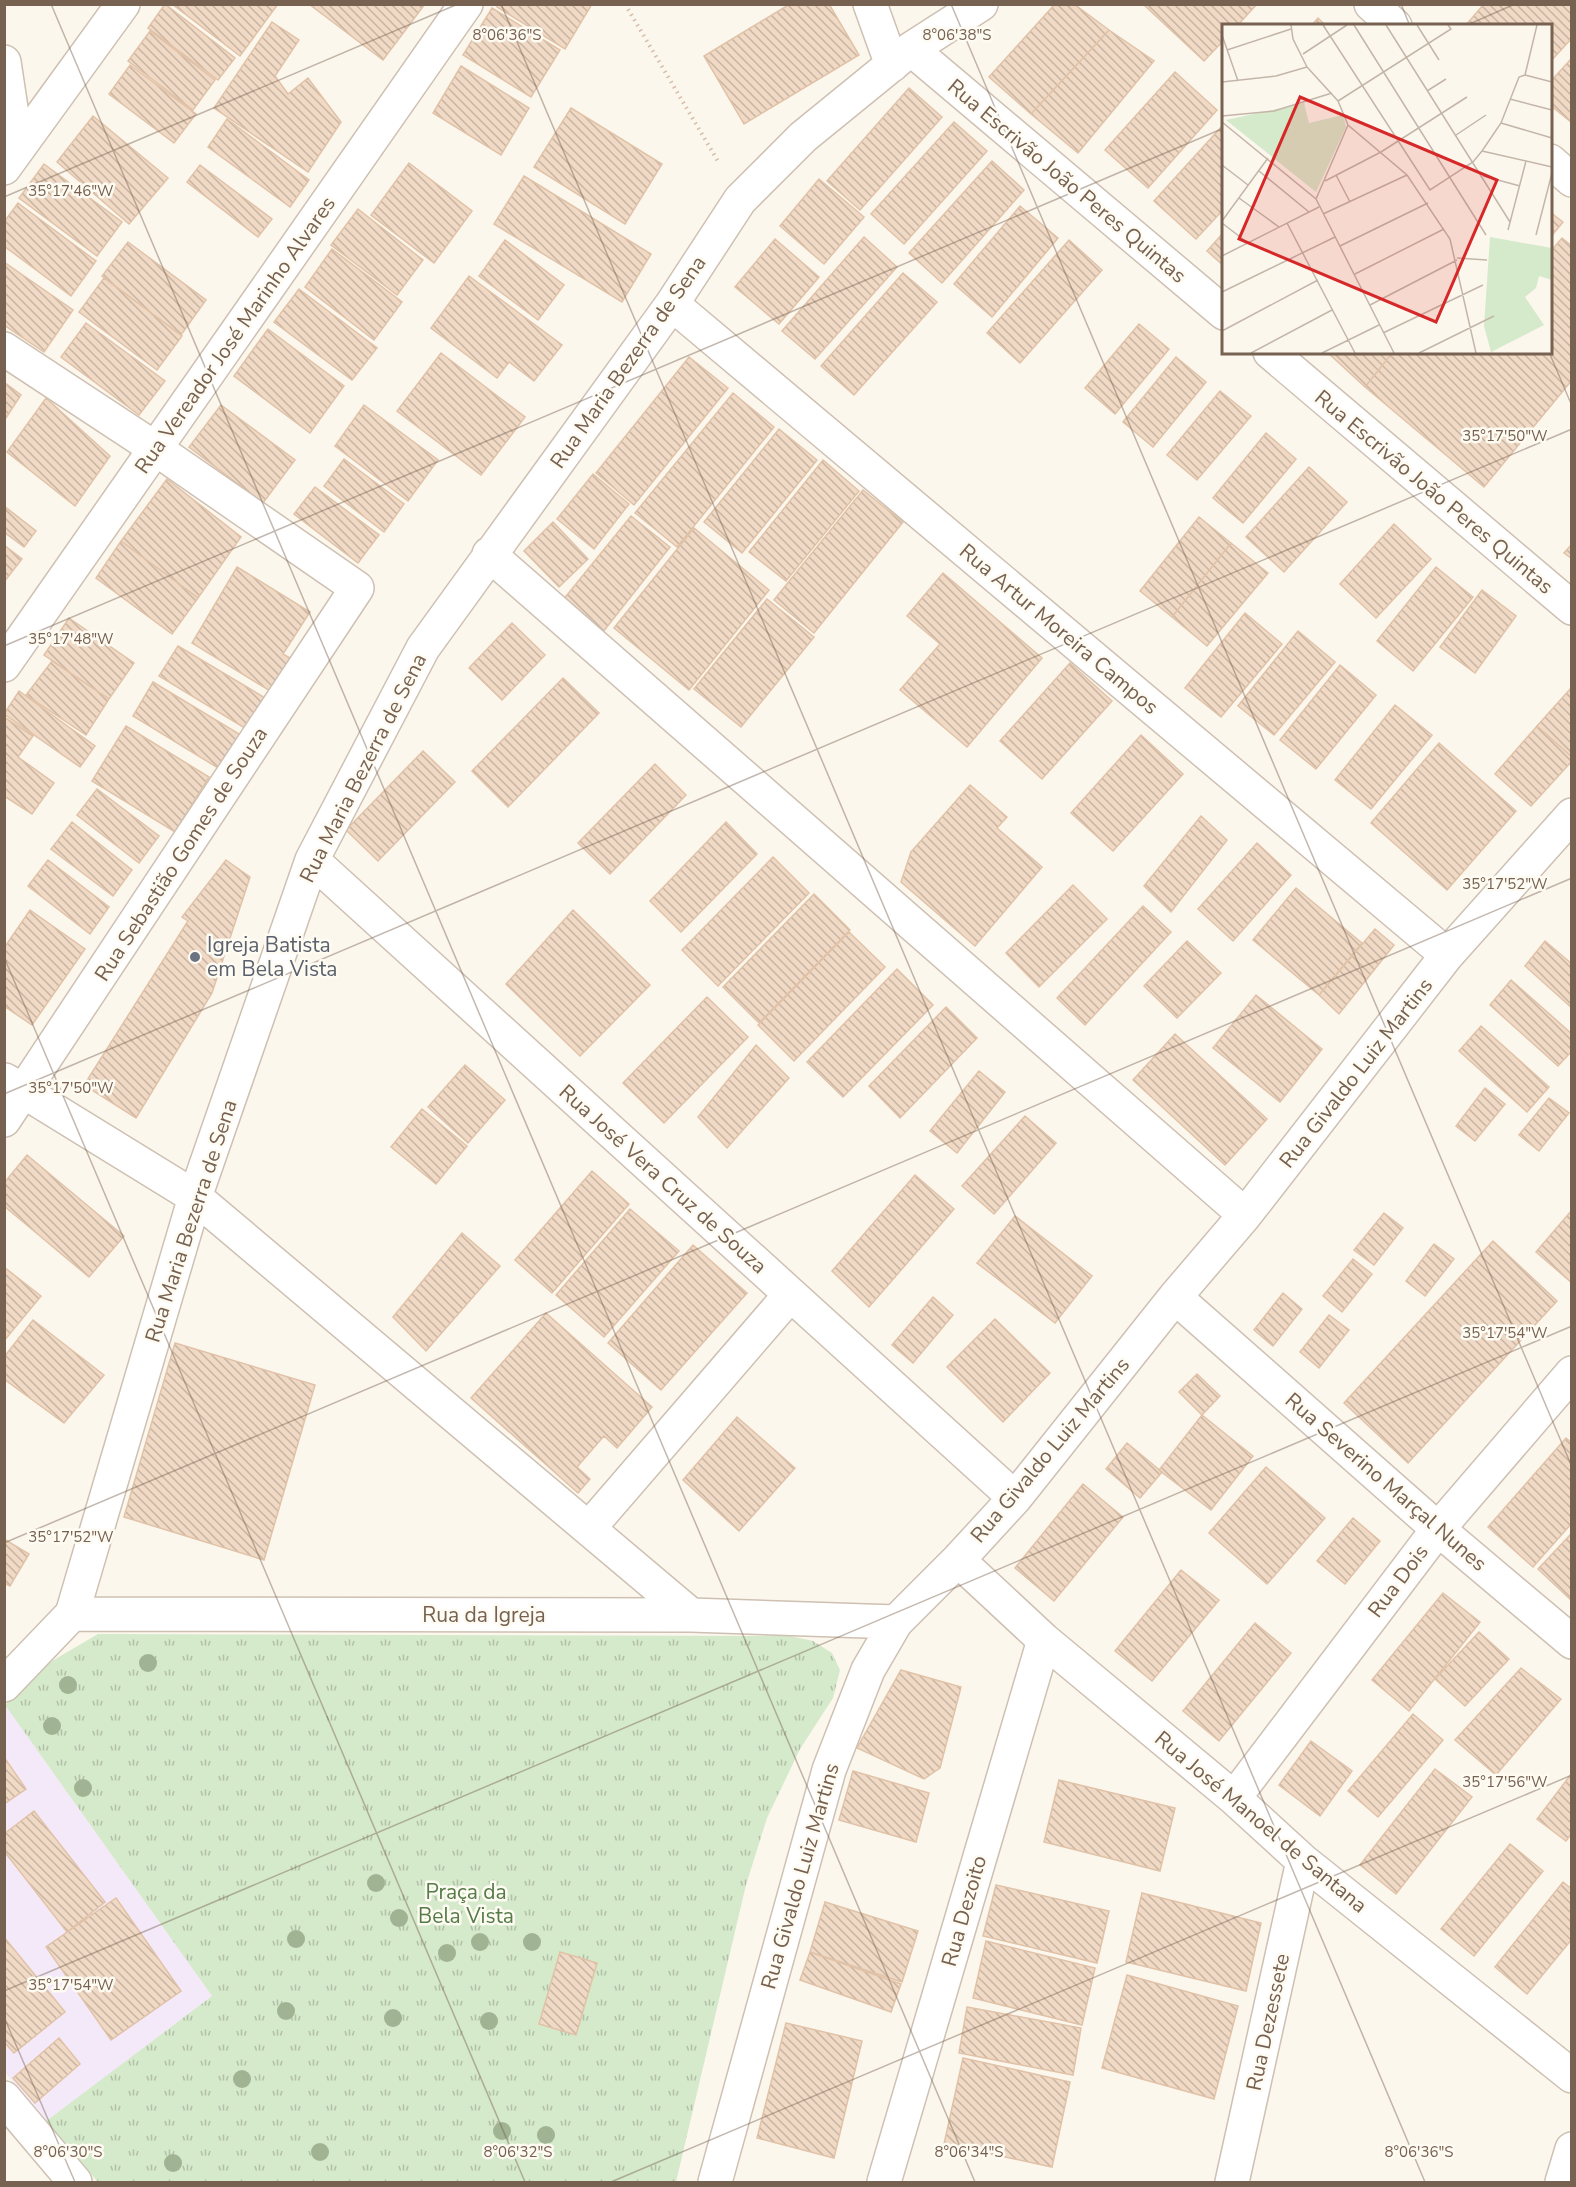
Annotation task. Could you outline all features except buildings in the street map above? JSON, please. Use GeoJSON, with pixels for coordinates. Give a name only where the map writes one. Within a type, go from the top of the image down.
{"type":"FeatureCollection","features":[{"type":"Feature","properties":{"kind":"street"},"geometry":{"type":"LineString","coordinates":[[11,158],[123,4]]}},
{"type":"Feature","properties":{"kind":"street","name":"Rua Vereador José Marinho Alvares"},"geometry":{"type":"LineString","coordinates":[[4,665],[466,4]]}},
{"type":"Feature","properties":{"kind":"street"},"geometry":{"type":"LineString","coordinates":[[870,4],[901,57]]}},
{"type":"Feature","properties":{"kind":"street","name":"Rua Maria Bezerra de Sena"},"geometry":{"type":"LineString","coordinates":[[4,1685],[72,1614],[195,1197],[312,860],[423,648],[672,304],[740,200],[803,136],[901,57],[981,4]]}},
{"type":"Feature","properties":{"kind":"street"},"geometry":{"type":"LineString","coordinates":[[1371,4],[1393,24]]}},
{"type":"Feature","properties":{"kind":"street","name":"Rua Escrivão João Peres Quintas"},"geometry":{"type":"LineString","coordinates":[[901,57],[1222,312]]}},
{"type":"Feature","properties":{"kind":"street"},"geometry":{"type":"LineString","coordinates":[[4,62],[11,158]]}},
{"type":"Feature","properties":{"kind":"street"},"geometry":{"type":"LineString","coordinates":[[1552,162],[1572,180]]}},
{"type":"Feature","properties":{"kind":"street","name":"Rua Artur Moreira Campos"},"geometry":{"type":"LineString","coordinates":[[672,304],[1447,955]]}},
{"type":"Feature","properties":{"kind":"street"},"geometry":{"type":"LineString","coordinates":[[4,349],[156,449]]}},
{"type":"Feature","properties":{"kind":"street","name":"Rua Escrivão João Peres Quintas"},"geometry":{"type":"LineString","coordinates":[[1272,354],[1572,608]]}},
{"type":"Feature","properties":{"kind":"street","name":"Rua Sebastião Gomes de Souza"},"geometry":{"type":"LineString","coordinates":[[4,1120],[14,1086],[357,588],[156,449]]}},
{"type":"Feature","properties":{"kind":"street"},"geometry":{"type":"LineString","coordinates":[[489,554],[1245,1215]]}},
{"type":"Feature","properties":{"kind":"street","name":"Rua Givaldo Luiz Martins"},"geometry":{"type":"LineString","coordinates":[[715,2182],[829,1770],[868,1670],[896,1622],[958,1560],[1015,1498],[1175,1297],[1245,1215],[1447,955],[1572,815]]}},
{"type":"Feature","properties":{"kind":"street","name":"Rua José Vera Cruz de Souza"},"geometry":{"type":"LineString","coordinates":[[312,860],[1015,1498]]}},
{"type":"Feature","properties":{"kind":"street"},"geometry":{"type":"LineString","coordinates":[[14,1086],[195,1197],[691,1615]]}},
{"type":"Feature","properties":{"kind":"street"},"geometry":{"type":"LineString","coordinates":[[588,1528],[790,1295]]}},
{"type":"Feature","properties":{"kind":"street","name":"Rua Severino Marçal Nunes"},"geometry":{"type":"LineString","coordinates":[[1175,1297],[1438,1529],[1572,1642]]}},
{"type":"Feature","properties":{"kind":"street","name":"Rua Dois"},"geometry":{"type":"LineString","coordinates":[[1234,1798],[1438,1529],[1572,1372]]}},
{"type":"Feature","properties":{"kind":"street","name":"Rua José Manoel de Santana"},"geometry":{"type":"LineString","coordinates":[[958,1560],[1044,1640],[1234,1798],[1303,1861],[1572,2076]]}},
{"type":"Feature","properties":{"kind":"street","name":"Rua da Igreja"},"geometry":{"type":"LineString","coordinates":[[72,1614],[691,1615],[896,1622]]}},
{"type":"Feature","properties":{"kind":"street","name":"Rua Dezoito"},"geometry":{"type":"LineString","coordinates":[[884,2182],[1044,1640]]}},
{"type":"Feature","properties":{"kind":"street","name":"Rua Dezessete"},"geometry":{"type":"LineString","coordinates":[[1232,2182],[1303,1861]]}},
{"type":"Feature","properties":{"kind":"street"},"geometry":{"type":"LineString","coordinates":[[4,2098],[75,2182]]}},
{"type":"Feature","properties":{"kind":"street"},"geometry":{"type":"LineString","coordinates":[[1562,2182],[1572,2149]]}},
{"type":"Feature","properties":{"kind":"path"},"geometry":{"type":"LineString","coordinates":[[625,4],[740,200]]}},
{"type":"Feature","properties":{"kind":"shaded area"},"geometry":{"type":"Polygon","coordinates":[[[5,1705],[212,1996],[45,2122],[5,2072],[5,1705]]]}},
{"type":"Feature","properties":{"kind":"green space","name":"Praça da Bela Vista"},"geometry":{"type":"Polygon","coordinates":[[[98,1634],[790,1636],[813,1641],[832,1653],[840,1670],[833,1698],[800,1749],[767,1818],[746,1885],[676,2182],[98,2182],[45,2122],[212,1996],[5,1705],[52,1661],[98,1634]]]}},
{"type":"Feature","properties":{"kind":"place","name":"Igreja Batista em Bela Vista"},"geometry":{"type":"Point","coordinates":[195,957]}}]}
